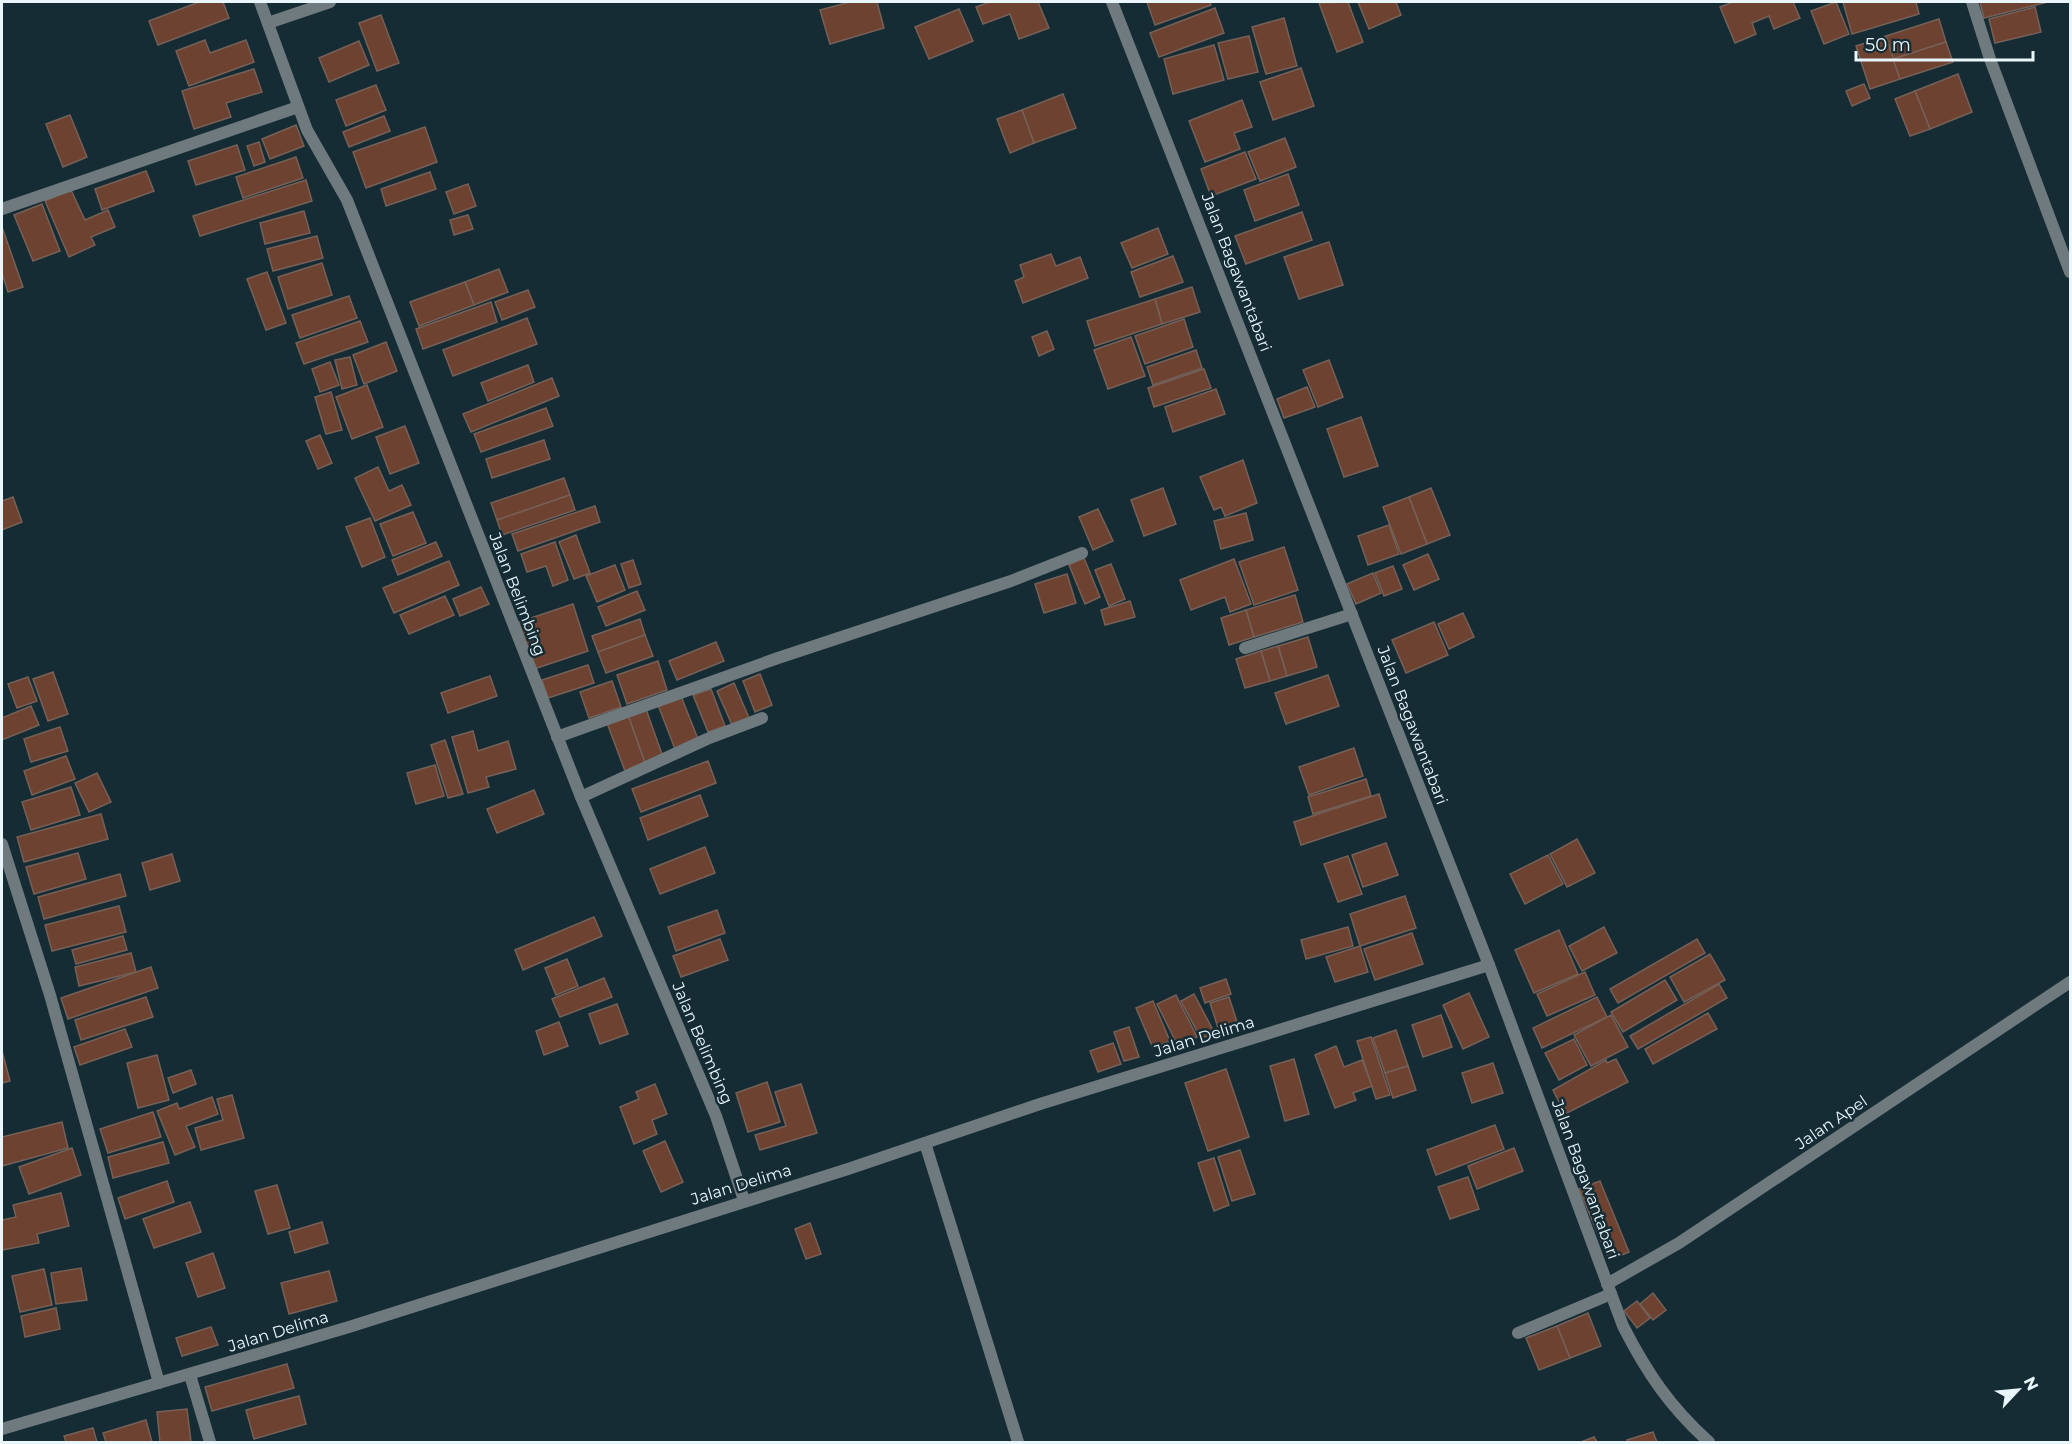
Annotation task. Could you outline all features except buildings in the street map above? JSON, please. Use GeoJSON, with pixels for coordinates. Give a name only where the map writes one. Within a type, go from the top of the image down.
{"type":"FeatureCollection","features":[{"type":"Feature","properties":{"kind":"street","name":"Jalan Belimbing"},"geometry":{"type":"LineString","coordinates":[[260,2],[307,130],[347,200],[580,797],[716,1116],[744,1200]]}},
{"type":"Feature","properties":{"kind":"street"},"geometry":{"type":"LineString","coordinates":[[268,23],[330,2]]}},
{"type":"Feature","properties":{"kind":"street","name":"Jalan Bagawantabari"},"geometry":{"type":"LineString","coordinates":[[1112,2],[1489,965],[1623,1326],[1648,1373],[1681,1417],[1709,1443]]}},
{"type":"Feature","properties":{"kind":"street"},"geometry":{"type":"LineString","coordinates":[[1972,2],[1990,59],[2070,272]]}},
{"type":"Feature","properties":{"kind":"street"},"geometry":{"type":"LineString","coordinates":[[2,209],[298,107]]}},
{"type":"Feature","properties":{"kind":"street"},"geometry":{"type":"LineString","coordinates":[[557,737],[778,658],[1011,581],[1082,553]]}},
{"type":"Feature","properties":{"kind":"street"},"geometry":{"type":"LineString","coordinates":[[1245,648],[1352,614]]}},
{"type":"Feature","properties":{"kind":"street"},"geometry":{"type":"LineString","coordinates":[[580,797],[707,739],[762,718]]}},
{"type":"Feature","properties":{"kind":"street"},"geometry":{"type":"LineString","coordinates":[[2,844],[50,995],[159,1383]]}},
{"type":"Feature","properties":{"kind":"street","name":"Jalan Delima"},"geometry":{"type":"LineString","coordinates":[[2,1429],[349,1327],[926,1143],[1040,1104],[1489,965]]}},
{"type":"Feature","properties":{"kind":"street","name":"Jalan Apel"},"geometry":{"type":"LineString","coordinates":[[1518,1333],[1609,1289],[2070,982]]}},
{"type":"Feature","properties":{"kind":"street"},"geometry":{"type":"LineString","coordinates":[[926,1143],[1018,1443]]}},
{"type":"Feature","properties":{"kind":"street"},"geometry":{"type":"LineString","coordinates":[[190,1375],[210,1443]]}}]}
